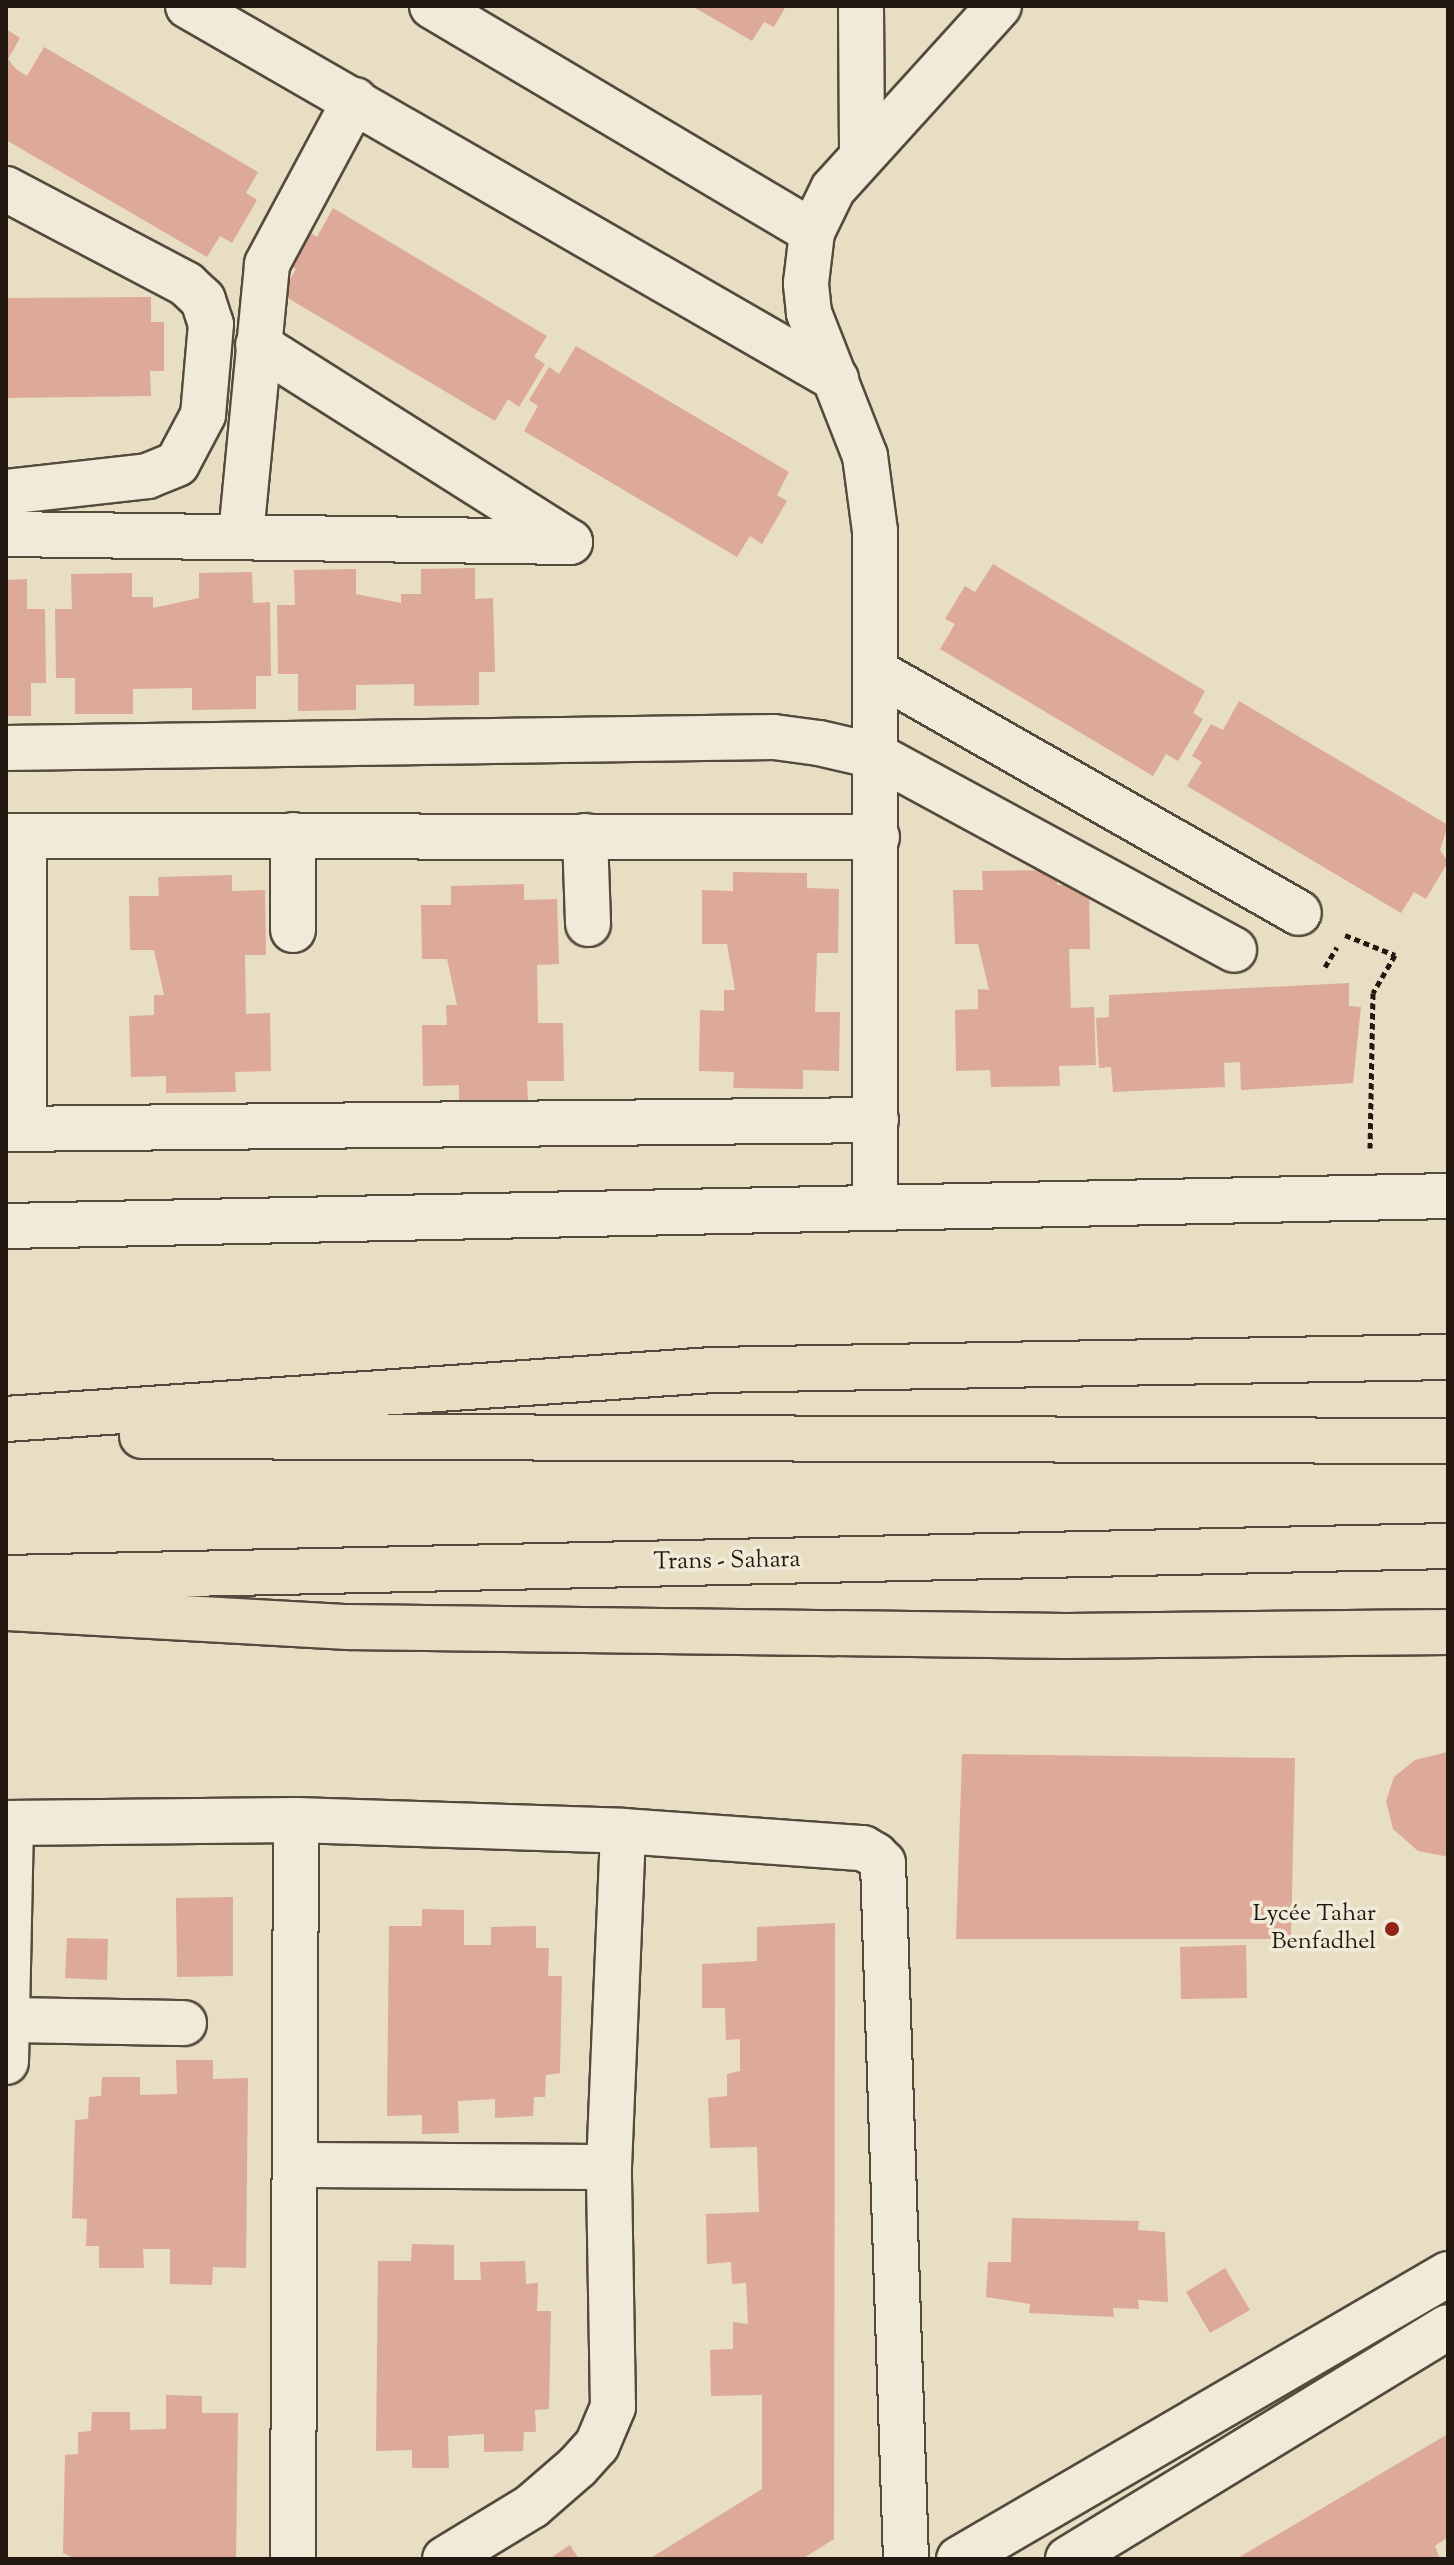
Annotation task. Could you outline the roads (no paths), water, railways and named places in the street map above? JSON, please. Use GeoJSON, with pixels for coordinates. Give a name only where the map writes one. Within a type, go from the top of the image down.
{"type":"FeatureCollection","features":[{"type":"Feature","properties":{"kind":"highway"},"geometry":{"type":"LineString","coordinates":[[6,1419],[712,1370],[1448,1357]]}},
{"type":"Feature","properties":{"kind":"highway"},"geometry":{"type":"LineString","coordinates":[[6,1435],[1448,1441]]}},
{"type":"Feature","properties":{"kind":"highway","name":"Trans - Sahara"},"geometry":{"type":"LineString","coordinates":[[6,1578],[1448,1546]]}},
{"type":"Feature","properties":{"kind":"highway"},"geometry":{"type":"LineString","coordinates":[[6,1608],[348,1627],[1066,1636],[1448,1632]]}},
{"type":"Feature","properties":{"kind":"street"},"geometry":{"type":"LineString","coordinates":[[188,6],[239,19],[355,100],[836,379]]}},
{"type":"Feature","properties":{"kind":"street"},"geometry":{"type":"LineString","coordinates":[[432,6],[812,232]]}},
{"type":"Feature","properties":{"kind":"street"},"geometry":{"type":"LineString","coordinates":[[861,6],[862,150]]}},
{"type":"Feature","properties":{"kind":"street"},"geometry":{"type":"LineString","coordinates":[[875,1205],[880,674],[865,456],[809,313],[812,232],[862,150],[999,6]]}},
{"type":"Feature","properties":{"kind":"street"},"geometry":{"type":"LineString","coordinates":[[241,535],[267,264],[355,100]]}},
{"type":"Feature","properties":{"kind":"street"},"geometry":{"type":"LineString","coordinates":[[6,189],[186,284],[203,300],[211,324],[203,415],[177,464],[148,476],[6,492]]}},
{"type":"Feature","properties":{"kind":"street"},"geometry":{"type":"LineString","coordinates":[[6,534],[570,542],[258,345]]}},
{"type":"Feature","properties":{"kind":"street"},"geometry":{"type":"LineString","coordinates":[[880,674],[1299,913]]}},
{"type":"Feature","properties":{"kind":"street"},"geometry":{"type":"LineString","coordinates":[[6,748],[774,737],[879,757],[1234,950]]}},
{"type":"Feature","properties":{"kind":"street"},"geometry":{"type":"LineString","coordinates":[[293,835],[293,930]]}},
{"type":"Feature","properties":{"kind":"street"},"geometry":{"type":"LineString","coordinates":[[876,1120],[15,1129],[15,836],[877,837]]}},
{"type":"Feature","properties":{"kind":"street"},"geometry":{"type":"LineString","coordinates":[[585,836],[588,924]]}},
{"type":"Feature","properties":{"kind":"street"},"geometry":{"type":"LineString","coordinates":[[6,1226],[875,1205],[1448,1196]]}},
{"type":"Feature","properties":{"kind":"street"},"geometry":{"type":"LineString","coordinates":[[293,2559],[296,1820]]}},
{"type":"Feature","properties":{"kind":"street"},"geometry":{"type":"LineString","coordinates":[[6,2062],[8,1823],[296,1820],[623,1831],[863,1848],[883,1863],[906,2559]]}},
{"type":"Feature","properties":{"kind":"street"},"geometry":{"type":"LineString","coordinates":[[445,2559],[532,2506],[597,2445],[613,2407],[609,2167],[623,1831]]}},
{"type":"Feature","properties":{"kind":"street"},"geometry":{"type":"LineString","coordinates":[[7,2020],[184,2023]]}},
{"type":"Feature","properties":{"kind":"street"},"geometry":{"type":"LineString","coordinates":[[295,2165],[609,2167]]}},
{"type":"Feature","properties":{"kind":"street"},"geometry":{"type":"LineString","coordinates":[[959,2559],[1448,2274]]}},
{"type":"Feature","properties":{"kind":"street"},"geometry":{"type":"LineString","coordinates":[[1068,2559],[1448,2327]]}},
{"type":"Feature","properties":{"kind":"place","name":"Lycée Tahar Benfadhel"},"geometry":{"type":"Point","coordinates":[1392,1929]}}]}
